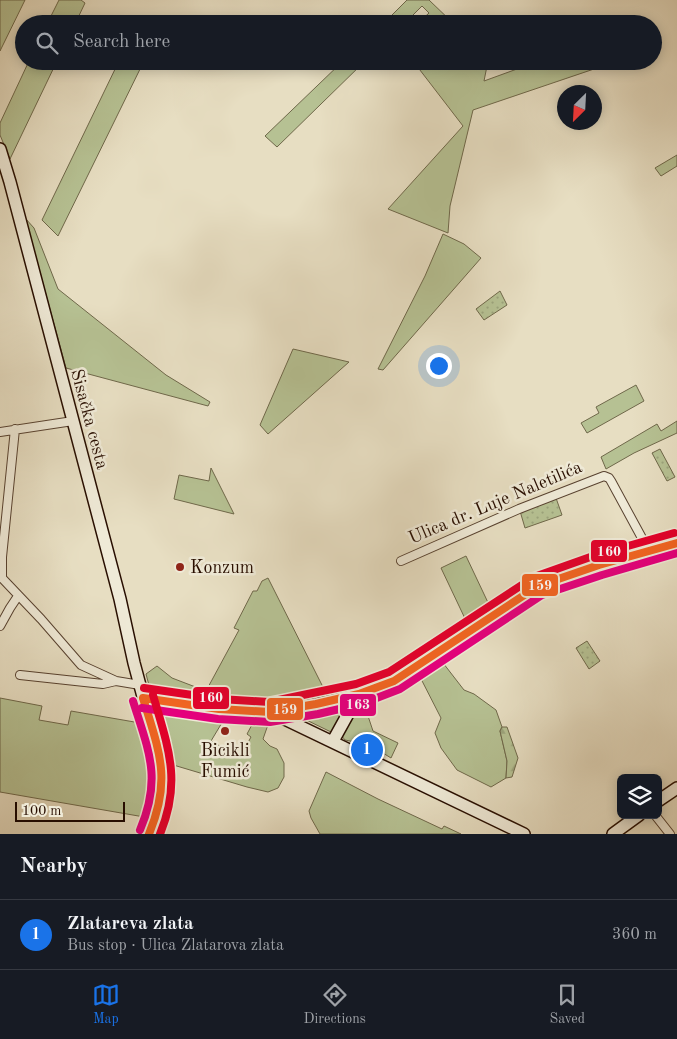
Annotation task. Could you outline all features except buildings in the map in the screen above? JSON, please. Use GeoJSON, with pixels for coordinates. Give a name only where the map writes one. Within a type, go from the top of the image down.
{"type":"FeatureCollection","features":[{"type":"Feature","properties":{"kind":"street","name":"Sisačka cesta"},"geometry":{"type":"LineString","coordinates":[[0,149],[120,599],[143,698]]}},
{"type":"Feature","properties":{"kind":"street"},"geometry":{"type":"LineString","coordinates":[[0,432],[73,420]]}},
{"type":"Feature","properties":{"kind":"street"},"geometry":{"type":"LineString","coordinates":[[15,429],[1,577],[81,665],[116,680],[140,685]]}},
{"type":"Feature","properties":{"kind":"street","name":"Ulica dr. Luje Naletilića"},"geometry":{"type":"LineString","coordinates":[[402,560],[520,509],[604,476],[611,480],[649,551]]}},
{"type":"Feature","properties":{"kind":"street"},"geometry":{"type":"LineString","coordinates":[[149,834],[162,802],[163,778],[159,755],[143,698],[236,711],[270,712],[359,694],[394,681],[538,586],[599,565],[677,543]]}},
{"type":"Feature","properties":{"kind":"street"},"geometry":{"type":"LineString","coordinates":[[0,626],[18,596]]}},
{"type":"Feature","properties":{"kind":"street"},"geometry":{"type":"LineString","coordinates":[[20,675],[103,684],[116,680]]}},
{"type":"Feature","properties":{"kind":"street"},"geometry":{"type":"LineString","coordinates":[[333,741],[359,694]]}},
{"type":"Feature","properties":{"kind":"street"},"geometry":{"type":"LineString","coordinates":[[270,712],[524,834]]}},
{"type":"Feature","properties":{"kind":"street"},"geometry":{"type":"LineString","coordinates":[[662,799],[677,788]]}},
{"type":"Feature","properties":{"kind":"street"},"geometry":{"type":"LineString","coordinates":[[613,834],[634,819]]}},
{"type":"Feature","properties":{"kind":"street"},"geometry":{"type":"LineString","coordinates":[[658,819],[670,834]]}},
{"type":"Feature","properties":{"kind":"green space"},"geometry":{"type":"Polygon","coordinates":[[[0,0],[25,0],[18,15],[15,15],[15,20],[0,51],[0,0]]]}},
{"type":"Feature","properties":{"kind":"green space"},"geometry":{"type":"Polygon","coordinates":[[[59,0],[81,0],[85,3],[79,15],[52,15],[59,0]]]}},
{"type":"Feature","properties":{"kind":"green space"},"geometry":{"type":"Polygon","coordinates":[[[407,0],[429,0],[445,15],[427,15],[429,13],[422,6],[413,15],[392,15],[407,0]]]}},
{"type":"Feature","properties":{"kind":"green space"},"geometry":{"type":"Polygon","coordinates":[[[25,70],[53,70],[10,159],[0,135],[0,123],[25,70]]]}},
{"type":"Feature","properties":{"kind":"green space"},"geometry":{"type":"Polygon","coordinates":[[[115,70],[140,70],[58,236],[42,220],[115,70]]]}},
{"type":"Feature","properties":{"kind":"green space"},"geometry":{"type":"Polygon","coordinates":[[[334,70],[356,70],[277,147],[265,136],[334,70]]]}},
{"type":"Feature","properties":{"kind":"green space"},"geometry":{"type":"Polygon","coordinates":[[[420,70],[486,70],[484,81],[514,70],[591,70],[473,110],[450,206],[448,233],[388,209],[463,126],[420,70]]]}},
{"type":"Feature","properties":{"kind":"green space"},"geometry":{"type":"Polygon","coordinates":[[[677,155],[677,166],[661,176],[655,168],[677,155]]]}},
{"type":"Feature","properties":{"kind":"green space"},"geometry":{"type":"Polygon","coordinates":[[[25,218],[34,228],[58,289],[166,375],[210,402],[208,406],[66,368],[25,218]]]}},
{"type":"Feature","properties":{"kind":"green space"},"geometry":{"type":"Polygon","coordinates":[[[443,234],[464,244],[481,258],[383,370],[378,369],[425,276],[443,234]]]}},
{"type":"Feature","properties":{"kind":"green space"},"geometry":{"type":"Polygon","coordinates":[[[500,291],[507,305],[484,320],[476,309],[500,291]]]}},
{"type":"Feature","properties":{"kind":"green space"},"geometry":{"type":"Polygon","coordinates":[[[293,349],[349,362],[268,434],[260,425],[293,349]]]}},
{"type":"Feature","properties":{"kind":"green space"},"geometry":{"type":"Polygon","coordinates":[[[636,385],[644,401],[587,433],[581,423],[599,413],[596,407],[636,385]]]}},
{"type":"Feature","properties":{"kind":"green space"},"geometry":{"type":"Polygon","coordinates":[[[677,421],[677,433],[634,453],[606,469],[601,457],[657,424],[661,431],[677,421]]]}},
{"type":"Feature","properties":{"kind":"green space"},"geometry":{"type":"Polygon","coordinates":[[[660,449],[675,477],[667,481],[652,453],[660,449]]]}},
{"type":"Feature","properties":{"kind":"green space"},"geometry":{"type":"Polygon","coordinates":[[[211,468],[234,514],[174,499],[179,475],[209,481],[211,468]]]}},
{"type":"Feature","properties":{"kind":"green space"},"geometry":{"type":"Polygon","coordinates":[[[556,498],[562,515],[525,528],[520,511],[556,498]]]}},
{"type":"Feature","properties":{"kind":"green space"},"geometry":{"type":"Polygon","coordinates":[[[466,556],[492,611],[469,627],[441,568],[466,556]]]}},
{"type":"Feature","properties":{"kind":"green space"},"geometry":{"type":"Polygon","coordinates":[[[268,578],[328,697],[271,706],[244,707],[160,694],[160,692],[150,689],[146,674],[157,666],[172,678],[206,691],[239,630],[234,628],[253,591],[257,591],[262,581],[268,578]]]}},
{"type":"Feature","properties":{"kind":"green space"},"geometry":{"type":"Polygon","coordinates":[[[587,641],[600,661],[589,669],[576,648],[587,641]]]}},
{"type":"Feature","properties":{"kind":"green space"},"geometry":{"type":"Polygon","coordinates":[[[440,659],[464,690],[474,694],[496,710],[502,727],[500,731],[507,761],[506,778],[491,787],[457,770],[441,748],[435,733],[441,718],[418,673],[440,659]]]}},
{"type":"Feature","properties":{"kind":"green space"},"geometry":{"type":"Polygon","coordinates":[[[0,698],[42,706],[39,720],[68,725],[71,711],[146,724],[154,755],[157,779],[155,803],[150,818],[0,792],[0,698]]]}},
{"type":"Feature","properties":{"kind":"green space"},"geometry":{"type":"Polygon","coordinates":[[[346,704],[347,707],[331,732],[294,714],[346,704]]]}},
{"type":"Feature","properties":{"kind":"green space"},"geometry":{"type":"Polygon","coordinates":[[[162,705],[226,716],[211,741],[240,757],[251,737],[247,734],[255,719],[270,719],[263,739],[270,746],[277,749],[284,763],[284,777],[278,788],[268,792],[170,764],[155,715],[156,710],[162,705]]]}},
{"type":"Feature","properties":{"kind":"green space"},"geometry":{"type":"Polygon","coordinates":[[[353,716],[368,716],[373,731],[398,743],[391,758],[370,745],[345,740],[341,735],[353,716]]]}},
{"type":"Feature","properties":{"kind":"green space"},"geometry":{"type":"Polygon","coordinates":[[[502,727],[507,727],[518,758],[512,777],[506,778],[507,761],[500,731],[502,727]]]}},
{"type":"Feature","properties":{"kind":"green space"},"geometry":{"type":"Polygon","coordinates":[[[326,772],[442,829],[444,826],[461,834],[320,834],[309,811],[326,772]]]}},
{"type":"Feature","properties":{"kind":"transit line","name":"160"},"geometry":{"type":"LineString","coordinates":[[144,688],[220,699],[269,702],[356,684],[389,672],[534,577],[596,555],[674,533]]}},
{"type":"Feature","properties":{"kind":"transit line","name":"159"},"geometry":{"type":"LineString","coordinates":[[143,698],[219,709],[270,712],[359,694],[394,681],[538,586],[599,565],[677,543]]}},
{"type":"Feature","properties":{"kind":"transit line","name":"163"},"geometry":{"type":"LineString","coordinates":[[142,708],[218,719],[270,722],[361,704],[400,689],[542,595],[677,553]]}},
{"type":"Feature","properties":{"kind":"transit line","name":"160"},"geometry":{"type":"LineString","coordinates":[[153,695],[168,748],[171,780],[167,815],[160,834]]}},
{"type":"Feature","properties":{"kind":"transit line","name":"159"},"geometry":{"type":"LineString","coordinates":[[143,698],[161,765],[160,797],[149,834]]}},
{"type":"Feature","properties":{"kind":"transit line","name":"163"},"geometry":{"type":"LineString","coordinates":[[133,701],[148,751],[152,780],[147,812],[140,830]]}},
{"type":"Feature","properties":{"kind":"place","name":"Konzum"},"geometry":{"type":"Point","coordinates":[180,567]}},
{"type":"Feature","properties":{"kind":"place","name":"Bicikli Fumić"},"geometry":{"type":"Point","coordinates":[225,731]}},
{"type":"Feature","properties":{"kind":"place","name":"Zlatareva zlata"},"geometry":{"type":"Point","coordinates":[367,750]}}]}
